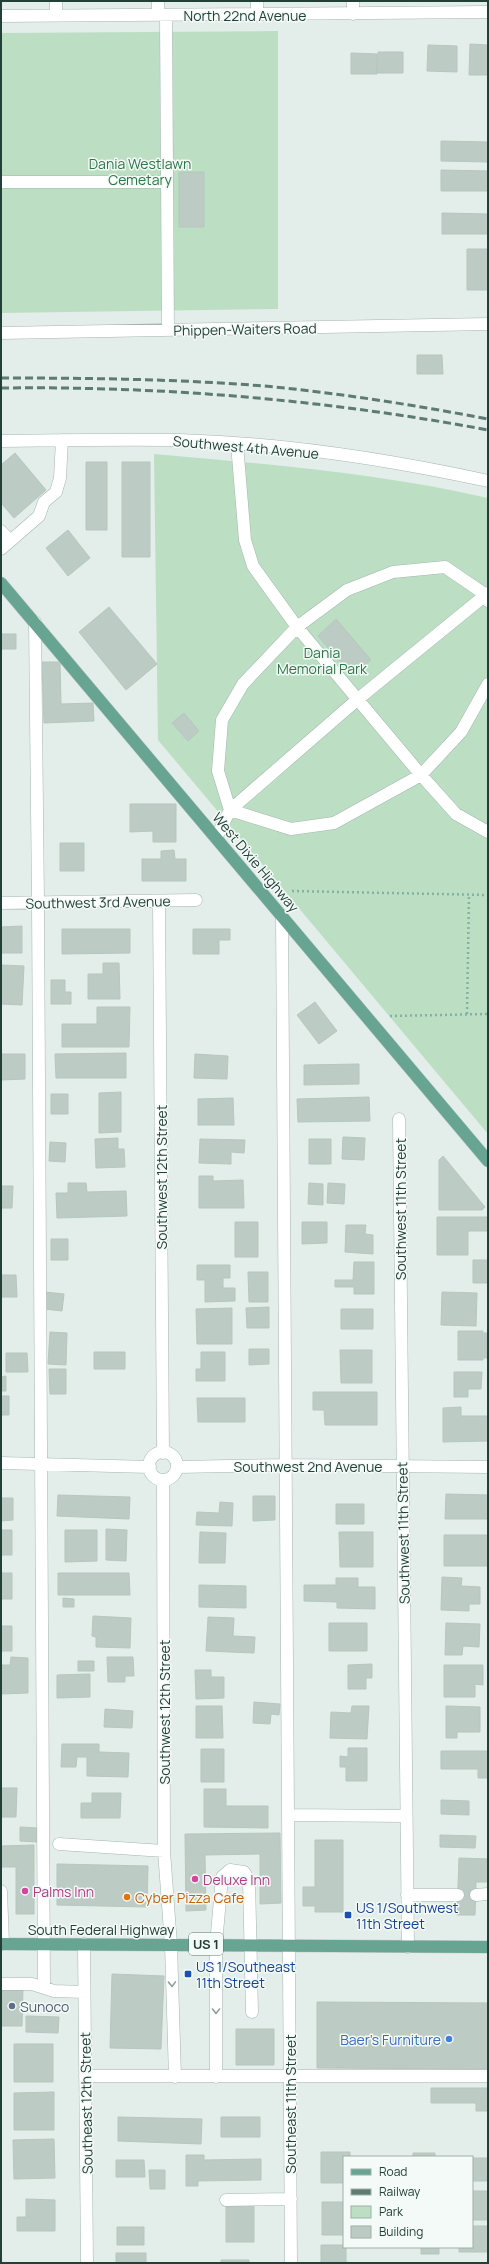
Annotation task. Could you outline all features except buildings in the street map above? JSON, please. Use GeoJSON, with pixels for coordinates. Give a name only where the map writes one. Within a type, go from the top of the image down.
{"type":"FeatureCollection","features":[{"type":"Feature","properties":{"kind":"main road","name":"West Dixie Highway"},"geometry":{"type":"LineString","coordinates":[[1,583],[488,1161]]}},
{"type":"Feature","properties":{"kind":"main road","name":"South Federal Highway"},"geometry":{"type":"LineString","coordinates":[[2,1944],[216,1944],[488,1947]]}},
{"type":"Feature","properties":{"kind":"street"},"geometry":{"type":"LineString","coordinates":[[56,1],[56,16]]}},
{"type":"Feature","properties":{"kind":"street"},"geometry":{"type":"LineString","coordinates":[[158,1],[162,15],[168,330]]}},
{"type":"Feature","properties":{"kind":"street"},"geometry":{"type":"LineString","coordinates":[[257,1],[257,15]]}},
{"type":"Feature","properties":{"kind":"street"},"geometry":{"type":"LineString","coordinates":[[353,1],[353,14]]}},
{"type":"Feature","properties":{"kind":"street","name":"North 22nd Avenue"},"geometry":{"type":"LineString","coordinates":[[1,16],[353,14],[455,7],[488,12]]}},
{"type":"Feature","properties":{"kind":"street"},"geometry":{"type":"LineString","coordinates":[[1,182],[166,182]]}},
{"type":"Feature","properties":{"kind":"street","name":"Phippen-Waiters Road"},"geometry":{"type":"LineString","coordinates":[[1,333],[488,324]]}},
{"type":"Feature","properties":{"kind":"street"},"geometry":{"type":"LineString","coordinates":[[1,531],[5,545],[39,516],[44,502],[56,492],[60,478],[62,440]]}},
{"type":"Feature","properties":{"kind":"street","name":"Southwest 4th Avenue"},"geometry":{"type":"LineString","coordinates":[[1,441],[181,440],[237,444],[363,458],[488,481]]}},
{"type":"Feature","properties":{"kind":"street"},"geometry":{"type":"LineString","coordinates":[[237,444],[245,540],[253,566],[297,627],[421,775],[456,814],[488,832]]}},
{"type":"Feature","properties":{"kind":"street"},"geometry":{"type":"LineString","coordinates":[[216,838],[230,810],[358,700],[487,596],[445,567],[393,572],[347,590],[297,627],[243,684],[222,720],[218,771],[230,810]]}},
{"type":"Feature","properties":{"kind":"street"},"geometry":{"type":"LineString","coordinates":[[35,622],[42,1463],[44,1988]]}},
{"type":"Feature","properties":{"kind":"street"},"geometry":{"type":"LineString","coordinates":[[230,810],[291,829],[334,823],[421,775],[461,732],[488,684]]}},
{"type":"Feature","properties":{"kind":"street","name":"Southwest 3rd Avenue"},"geometry":{"type":"LineString","coordinates":[[1,903],[196,900]]}},
{"type":"Feature","properties":{"kind":"street","name":"Southwest 12th Street"},"geometry":{"type":"LineString","coordinates":[[159,901],[163,1453]]}},
{"type":"Feature","properties":{"kind":"street","name":"Southeast 11th Street"},"geometry":{"type":"LineString","coordinates":[[282,916],[291,2263]]}},
{"type":"Feature","properties":{"kind":"street","name":"Southwest 11th Street"},"geometry":{"type":"LineString","coordinates":[[399,1119],[408,1947]]}},
{"type":"Feature","properties":{"kind":"street"},"geometry":{"type":"LineString","coordinates":[[163,1453],[174,1458],[177,1467],[174,1476],[163,1480],[154,1477],[150,1467],[153,1457],[163,1453]]}},
{"type":"Feature","properties":{"kind":"street"},"geometry":{"type":"LineString","coordinates":[[1,1462],[150,1467]]}},
{"type":"Feature","properties":{"kind":"street","name":"Southwest 2nd Avenue"},"geometry":{"type":"LineString","coordinates":[[177,1467],[285,1465],[488,1467]]}},
{"type":"Feature","properties":{"kind":"street","name":"Southwest 12th Street"},"geometry":{"type":"LineString","coordinates":[[163,1480],[164,1851],[171,1945],[175,2076]]}},
{"type":"Feature","properties":{"kind":"street"},"geometry":{"type":"LineString","coordinates":[[288,1815],[406,1816]]}},
{"type":"Feature","properties":{"kind":"street"},"geometry":{"type":"LineString","coordinates":[[59,1844],[164,1851]]}},
{"type":"Feature","properties":{"kind":"street"},"geometry":{"type":"LineString","coordinates":[[216,2077],[216,1944],[222,1877],[230,1870],[240,1870],[244,1872],[249,1880],[252,2012]]}},
{"type":"Feature","properties":{"kind":"street"},"geometry":{"type":"LineString","coordinates":[[1,1891],[2,1944]]}},
{"type":"Feature","properties":{"kind":"street"},"geometry":{"type":"LineString","coordinates":[[407,1895],[458,1895]]}},
{"type":"Feature","properties":{"kind":"street","name":"Southeast 12th Street"},"geometry":{"type":"LineString","coordinates":[[84,1944],[87,2263]]}},
{"type":"Feature","properties":{"kind":"street"},"geometry":{"type":"LineString","coordinates":[[1,1984],[32,1984],[54,1991],[84,1992]]}},
{"type":"Feature","properties":{"kind":"street"},"geometry":{"type":"LineString","coordinates":[[85,2076],[290,2078],[488,2076]]}},
{"type":"Feature","properties":{"kind":"street"},"geometry":{"type":"LineString","coordinates":[[226,2200],[290,2199]]}},
{"type":"Feature","properties":{"kind":"path"},"geometry":{"type":"LineString","coordinates":[[292,891],[469,896],[488,894]]}},
{"type":"Feature","properties":{"kind":"path"},"geometry":{"type":"LineString","coordinates":[[467,1014],[469,896]]}},
{"type":"Feature","properties":{"kind":"path"},"geometry":{"type":"LineString","coordinates":[[390,1016],[488,1014]]}},
{"type":"Feature","properties":{"kind":"green space","name":"Dania Westlawn Cemetary"},"geometry":{"type":"Polygon","coordinates":[[[278,31],[278,309],[1,313],[1,33],[278,31]]]}},
{"type":"Feature","properties":{"kind":"green space","name":"Dania Memorial Park"},"geometry":{"type":"Polygon","coordinates":[[[154,454],[322,470],[447,489],[488,498],[488,1134],[158,740],[154,454]]]}},
{"type":"Feature","properties":{"kind":"tunnel"},"geometry":{"type":"LineString","coordinates":[[458,1895],[476,1895]]}},
{"type":"Feature","properties":{"kind":"railway"},"geometry":{"type":"LineString","coordinates":[[1,378],[132,379],[264,386],[376,400],[488,419]]}},
{"type":"Feature","properties":{"kind":"railway"},"geometry":{"type":"LineString","coordinates":[[1,388],[62,388],[185,392],[246,397],[367,410],[488,430]]}},
{"type":"Feature","properties":{"kind":"place","name":"Deluxe Inn"},"geometry":{"type":"Point","coordinates":[195,1879]}},
{"type":"Feature","properties":{"kind":"place","name":"Palms Inn"},"geometry":{"type":"Point","coordinates":[25,1891]}},
{"type":"Feature","properties":{"kind":"place","name":"Cyber Pizza Cafe"},"geometry":{"type":"Point","coordinates":[127,1897]}},
{"type":"Feature","properties":{"kind":"place","name":"US 1/Southwest 11th Street"},"geometry":{"type":"Point","coordinates":[348,1915]}},
{"type":"Feature","properties":{"kind":"place","name":"US 1/Southeast 11th Street"},"geometry":{"type":"Point","coordinates":[188,1974]}},
{"type":"Feature","properties":{"kind":"place","name":"Sunoco"},"geometry":{"type":"Point","coordinates":[12,2006]}},
{"type":"Feature","properties":{"kind":"place","name":"Baer's Furniture"},"geometry":{"type":"Point","coordinates":[449,2039]}}]}
